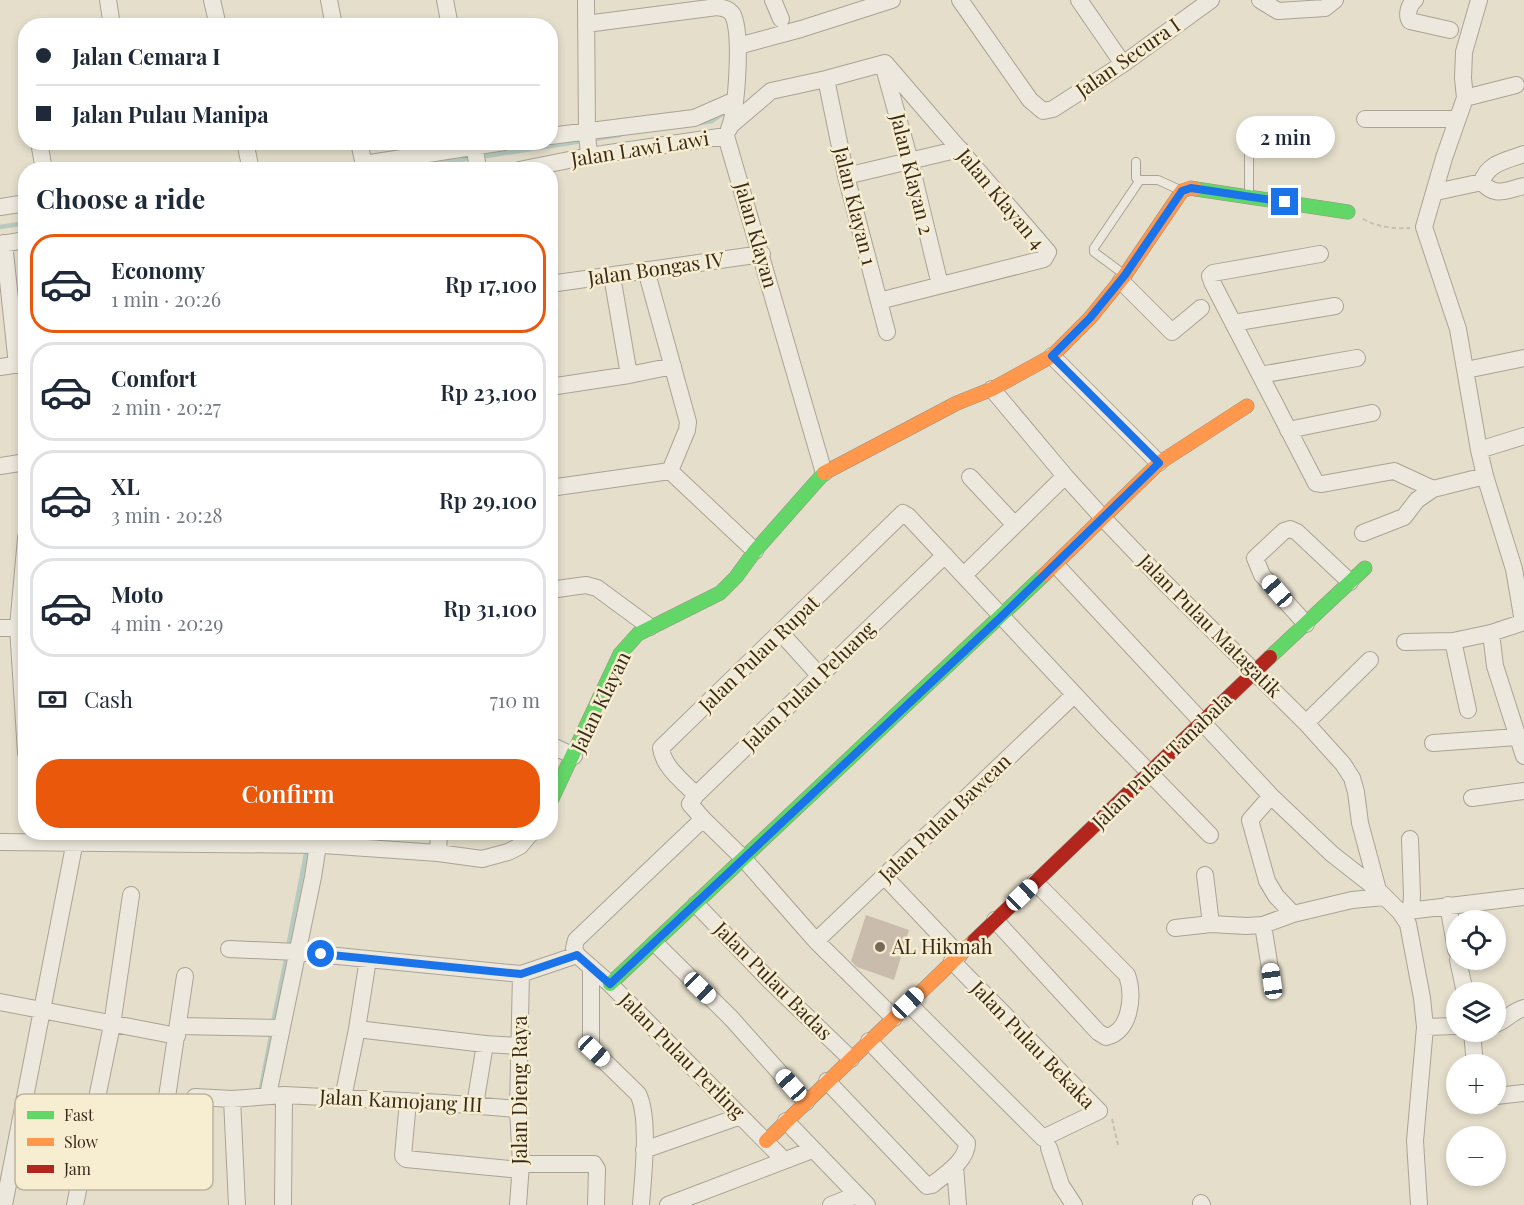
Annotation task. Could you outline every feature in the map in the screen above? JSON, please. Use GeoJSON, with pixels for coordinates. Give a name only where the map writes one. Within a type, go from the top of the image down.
{"type":"FeatureCollection","features":[{"type":"Feature","properties":{"kind":"street"},"geometry":{"type":"LineString","coordinates":[[108,0],[111,18]]}},
{"type":"Feature","properties":{"kind":"street"},"geometry":{"type":"LineString","coordinates":[[212,0],[216,18]]}},
{"type":"Feature","properties":{"kind":"street"},"geometry":{"type":"LineString","coordinates":[[329,0],[332,18]]}},
{"type":"Feature","properties":{"kind":"street"},"geometry":{"type":"LineString","coordinates":[[445,0],[448,18]]}},
{"type":"Feature","properties":{"kind":"street"},"geometry":{"type":"LineString","coordinates":[[586,0],[588,141]]}},
{"type":"Feature","properties":{"kind":"street"},"geometry":{"type":"LineString","coordinates":[[773,0],[781,19]]}},
{"type":"Feature","properties":{"kind":"street"},"geometry":{"type":"LineString","coordinates":[[738,46],[892,0]]}},
{"type":"Feature","properties":{"kind":"street","name":"Jalan Secura I"},"geometry":{"type":"LineString","coordinates":[[960,0],[1030,100],[1043,111],[1053,109],[1123,64],[1211,0]]}},
{"type":"Feature","properties":{"kind":"street"},"geometry":{"type":"LineString","coordinates":[[1079,0],[1123,64]]}},
{"type":"Feature","properties":{"kind":"street"},"geometry":{"type":"LineString","coordinates":[[1260,0],[1278,11],[1325,8],[1335,0]]}},
{"type":"Feature","properties":{"kind":"street"},"geometry":{"type":"LineString","coordinates":[[1415,0],[1408,13],[1410,21],[1450,30]]}},
{"type":"Feature","properties":{"kind":"street"},"geometry":{"type":"LineString","coordinates":[[1406,642],[1453,641],[1491,633],[1523,622],[1514,569],[1479,450],[1466,370],[1449,299],[1424,227],[1465,98],[1464,52],[1479,0]]}},
{"type":"Feature","properties":{"kind":"street"},"geometry":{"type":"LineString","coordinates":[[586,24],[717,7],[726,8],[732,14],[738,46],[728,131]]}},
{"type":"Feature","properties":{"kind":"street"},"geometry":{"type":"LineString","coordinates":[[728,131],[771,91],[885,64]]}},
{"type":"Feature","properties":{"kind":"street","name":"Jalan Klayan 4"},"geometry":{"type":"LineString","coordinates":[[879,301],[1044,259],[1048,252],[885,64]]}},
{"type":"Feature","properties":{"kind":"street","name":"Jalan Klayan 2"},"geometry":{"type":"LineString","coordinates":[[885,64],[940,285]]}},
{"type":"Feature","properties":{"kind":"street","name":"Jalan Klayan 1"},"geometry":{"type":"LineString","coordinates":[[826,79],[846,176],[887,332]]}},
{"type":"Feature","properties":{"kind":"street"},"geometry":{"type":"LineString","coordinates":[[1465,98],[1516,84]]}},
{"type":"Feature","properties":{"kind":"street"},"geometry":{"type":"LineString","coordinates":[[558,137],[588,141],[694,118],[733,101]]}},
{"type":"Feature","properties":{"kind":"street"},"geometry":{"type":"LineString","coordinates":[[1365,119],[1457,119]]}},
{"type":"Feature","properties":{"kind":"street","name":"Jalan Lawi Lawi"},"geometry":{"type":"LineString","coordinates":[[538,162],[588,141],[728,131]]}},
{"type":"Feature","properties":{"kind":"street","name":"Jalan Klayan"},"geometry":{"type":"LineString","coordinates":[[728,131],[824,473]]}},
{"type":"Feature","properties":{"kind":"street"},"geometry":{"type":"LineString","coordinates":[[846,176],[960,149]]}},
{"type":"Feature","properties":{"kind":"street"},"geometry":{"type":"LineString","coordinates":[[1482,182],[1486,171],[1493,166],[1524,154]]}},
{"type":"Feature","properties":{"kind":"street"},"geometry":{"type":"LineString","coordinates":[[415,162],[476,156]]}},
{"type":"Feature","properties":{"kind":"street"},"geometry":{"type":"LineString","coordinates":[[1436,192],[1482,182]]}},
{"type":"Feature","properties":{"kind":"street"},"geometry":{"type":"LineString","coordinates":[[1482,182],[1488,190],[1495,192],[1524,186]]}},
{"type":"Feature","properties":{"kind":"street"},"geometry":{"type":"LineString","coordinates":[[1182,191],[1191,188],[1348,212]]}},
{"type":"Feature","properties":{"kind":"street","name":"Jalan Klayan"},"geometry":{"type":"LineString","coordinates":[[558,787],[620,654],[638,634],[720,593],[824,473],[957,403],[992,389],[1052,356],[1090,318],[1123,278],[1182,191]]}},
{"type":"Feature","properties":{"kind":"street"},"geometry":{"type":"LineString","coordinates":[[0,207],[18,204]]}},
{"type":"Feature","properties":{"kind":"street"},"geometry":{"type":"LineString","coordinates":[[14,365],[2,244],[18,241]]}},
{"type":"Feature","properties":{"kind":"street","name":"Jalan Bongas IV"},"geometry":{"type":"LineString","coordinates":[[558,283],[762,254]]}},
{"type":"Feature","properties":{"kind":"street"},"geometry":{"type":"LineString","coordinates":[[1320,254],[1213,273],[1210,276],[1316,483],[1322,484],[1394,471],[1433,489]]}},
{"type":"Feature","properties":{"kind":"street"},"geometry":{"type":"LineString","coordinates":[[646,270],[688,422],[687,430],[670,471]]}},
{"type":"Feature","properties":{"kind":"street"},"geometry":{"type":"LineString","coordinates":[[612,276],[629,375]]}},
{"type":"Feature","properties":{"kind":"street"},"geometry":{"type":"LineString","coordinates":[[1123,278],[1172,332],[1201,309]]}},
{"type":"Feature","properties":{"kind":"street"},"geometry":{"type":"LineString","coordinates":[[1233,323],[1335,306]]}},
{"type":"Feature","properties":{"kind":"street"},"geometry":{"type":"LineString","coordinates":[[1052,356],[1159,463]]}},
{"type":"Feature","properties":{"kind":"street"},"geometry":{"type":"LineString","coordinates":[[1260,375],[1357,358]]}},
{"type":"Feature","properties":{"kind":"street"},"geometry":{"type":"LineString","coordinates":[[1466,370],[1524,358]]}},
{"type":"Feature","properties":{"kind":"street"},"geometry":{"type":"LineString","coordinates":[[558,386],[673,366]]}},
{"type":"Feature","properties":{"kind":"street","name":"Jalan Pulau Matagatik"},"geometry":{"type":"LineString","coordinates":[[992,389],[1065,476],[1103,517],[1164,582],[1306,723],[1342,764],[1352,778],[1360,823],[1381,893]]}},
{"type":"Feature","properties":{"kind":"street"},"geometry":{"type":"LineString","coordinates":[[610,984],[1056,565],[1159,463],[1247,406]]}},
{"type":"Feature","properties":{"kind":"street"},"geometry":{"type":"LineString","coordinates":[[1288,430],[1372,413]]}},
{"type":"Feature","properties":{"kind":"street"},"geometry":{"type":"LineString","coordinates":[[1479,450],[1524,436]]}},
{"type":"Feature","properties":{"kind":"street"},"geometry":{"type":"LineString","coordinates":[[0,466],[18,463]]}},
{"type":"Feature","properties":{"kind":"street"},"geometry":{"type":"LineString","coordinates":[[558,487],[670,471]]}},
{"type":"Feature","properties":{"kind":"street"},"geometry":{"type":"LineString","coordinates":[[670,471],[755,551]]}},
{"type":"Feature","properties":{"kind":"street"},"geometry":{"type":"LineString","coordinates":[[964,576],[1065,476]]}},
{"type":"Feature","properties":{"kind":"street"},"geometry":{"type":"LineString","coordinates":[[1363,532],[1404,517],[1417,500],[1433,489],[1485,476]]}},
{"type":"Feature","properties":{"kind":"street"},"geometry":{"type":"LineString","coordinates":[[970,477],[1015,525]]}},
{"type":"Feature","properties":{"kind":"street","name":"Jalan Pulau Rupat"},"geometry":{"type":"LineString","coordinates":[[696,795],[667,764],[661,755],[661,748],[903,513],[945,555]]}},
{"type":"Feature","properties":{"kind":"street"},"geometry":{"type":"LineString","coordinates":[[1306,624],[1262,574],[1255,558],[1284,531],[1290,529],[1297,532],[1350,582]]}},
{"type":"Feature","properties":{"kind":"street"},"geometry":{"type":"LineString","coordinates":[[945,555],[1074,695],[1210,835]]}},
{"type":"Feature","properties":{"kind":"street","name":"Jalan Pulau Peluang"},"geometry":{"type":"LineString","coordinates":[[696,795],[945,555]]}},
{"type":"Feature","properties":{"kind":"street"},"geometry":{"type":"LineString","coordinates":[[1056,565],[1271,796],[1332,854],[1381,893],[1405,910],[1524,897]]}},
{"type":"Feature","properties":{"kind":"street","name":"Jalan Pulau Tanabala"},"geometry":{"type":"LineString","coordinates":[[766,1141],[1201,722],[1365,568]]}},
{"type":"Feature","properties":{"kind":"street"},"geometry":{"type":"LineString","coordinates":[[558,589],[586,585],[597,588],[650,627]]}},
{"type":"Feature","properties":{"kind":"street"},"geometry":{"type":"LineString","coordinates":[[0,628],[18,627]]}},
{"type":"Feature","properties":{"kind":"street"},"geometry":{"type":"LineString","coordinates":[[781,633],[819,675]]}},
{"type":"Feature","properties":{"kind":"street"},"geometry":{"type":"LineString","coordinates":[[1491,633],[1494,666],[1524,756]]}},
{"type":"Feature","properties":{"kind":"street"},"geometry":{"type":"LineString","coordinates":[[1453,641],[1468,710]]}},
{"type":"Feature","properties":{"kind":"street"},"geometry":{"type":"LineString","coordinates":[[1306,723],[1370,660]]}},
{"type":"Feature","properties":{"kind":"street","name":"Jalan Pulau Bawean"},"geometry":{"type":"LineString","coordinates":[[816,941],[1074,695]]}},
{"type":"Feature","properties":{"kind":"street"},"geometry":{"type":"LineString","coordinates":[[1433,743],[1517,737]]}},
{"type":"Feature","properties":{"kind":"street"},"geometry":{"type":"LineString","coordinates":[[558,749],[574,756]]}},
{"type":"Feature","properties":{"kind":"street"},"geometry":{"type":"LineString","coordinates":[[1472,798],[1524,791]]}},
{"type":"Feature","properties":{"kind":"street"},"geometry":{"type":"LineString","coordinates":[[696,795],[691,801],[691,806],[744,859],[816,941],[894,1018]]}},
{"type":"Feature","properties":{"kind":"street"},"geometry":{"type":"LineString","coordinates":[[1271,796],[1250,820],[1267,881],[1276,896],[1293,914]]}},
{"type":"Feature","properties":{"kind":"street"},"geometry":{"type":"LineString","coordinates":[[229,949],[290,951],[521,974],[577,955],[574,948],[576,940],[703,819]]}},
{"type":"Feature","properties":{"kind":"street"},"geometry":{"type":"LineString","coordinates":[[0,842],[18,839]]}},
{"type":"Feature","properties":{"kind":"street"},"geometry":{"type":"LineString","coordinates":[[1410,839],[1412,896],[1405,910],[1425,1027],[1415,1141],[1419,1205]]}},
{"type":"Feature","properties":{"kind":"street"},"geometry":{"type":"LineString","coordinates":[[64,840],[313,842],[482,859],[508,852],[520,846],[525,840]]}},
{"type":"Feature","properties":{"kind":"street"},"geometry":{"type":"LineString","coordinates":[[438,853],[439,840]]}},
{"type":"Feature","properties":{"kind":"street"},"geometry":{"type":"LineString","coordinates":[[26,1094],[75,841]]}},
{"type":"Feature","properties":{"kind":"street"},"geometry":{"type":"LineString","coordinates":[[283,1205],[276,1095],[275,1028],[313,842]]}},
{"type":"Feature","properties":{"kind":"street"},"geometry":{"type":"LineString","coordinates":[[1205,875],[1211,924]]}},
{"type":"Feature","properties":{"kind":"street"},"geometry":{"type":"LineString","coordinates":[[884,876],[956,958]]}},
{"type":"Feature","properties":{"kind":"street"},"geometry":{"type":"LineString","coordinates":[[995,920],[1098,1032],[1106,1037],[1113,1036],[1125,1021],[1132,1001],[1127,975],[1035,882]]}},
{"type":"Feature","properties":{"kind":"street"},"geometry":{"type":"LineString","coordinates":[[1175,928],[1211,924],[1246,927],[1263,925],[1293,914],[1381,893]]}},
{"type":"Feature","properties":{"kind":"street"},"geometry":{"type":"LineString","coordinates":[[98,1094],[112,1024],[131,895]]}},
{"type":"Feature","properties":{"kind":"street","name":"Jalan Pulau Badas"},"geometry":{"type":"LineString","coordinates":[[696,903],[769,980],[851,1059]]}},
{"type":"Feature","properties":{"kind":"street"},"geometry":{"type":"LineString","coordinates":[[1448,905],[1449,910]]}},
{"type":"Feature","properties":{"kind":"street"},"geometry":{"type":"LineString","coordinates":[[1263,925],[1272,981]]}},
{"type":"Feature","properties":{"kind":"street"},"geometry":{"type":"LineString","coordinates":[[655,943],[731,1018],[806,1102]]}},
{"type":"Feature","properties":{"kind":"street","name":"Jalan Pulau Perling"},"geometry":{"type":"LineString","coordinates":[[577,955],[610,984],[784,1160]]}},
{"type":"Feature","properties":{"kind":"street","name":"Jalan Pulau Bekaka"},"geometry":{"type":"LineString","coordinates":[[956,958],[1099,1111],[1046,1143]]}},
{"type":"Feature","properties":{"kind":"street"},"geometry":{"type":"LineString","coordinates":[[343,1098],[368,959]]}},
{"type":"Feature","properties":{"kind":"street"},"geometry":{"type":"LineString","coordinates":[[591,967],[591,1044],[594,1051],[638,1094],[643,1102],[644,1150],[641,1205]]}},
{"type":"Feature","properties":{"kind":"street","name":"Jalan Dieng Raya"},"geometry":{"type":"LineString","coordinates":[[518,1205],[521,1167],[518,1109],[521,974]]}},
{"type":"Feature","properties":{"kind":"street"},"geometry":{"type":"LineString","coordinates":[[168,1094],[185,976]]}},
{"type":"Feature","properties":{"kind":"street"},"geometry":{"type":"LineString","coordinates":[[0,1002],[112,1024],[178,1031],[275,1028]]}},
{"type":"Feature","properties":{"kind":"street"},"geometry":{"type":"LineString","coordinates":[[908,1003],[1046,1143],[1061,1185],[1074,1205]]}},
{"type":"Feature","properties":{"kind":"street"},"geometry":{"type":"LineString","coordinates":[[1506,1019],[1517,1010],[1524,1008]]}},
{"type":"Feature","properties":{"kind":"street"},"geometry":{"type":"LineString","coordinates":[[1425,1027],[1446,1026]]}},
{"type":"Feature","properties":{"kind":"street"},"geometry":{"type":"LineString","coordinates":[[357,1029],[519,1046]]}},
{"type":"Feature","properties":{"kind":"street"},"geometry":{"type":"LineString","coordinates":[[827,1081],[927,1186],[932,1185],[955,1166],[967,1148],[967,1143],[869,1041]]}},
{"type":"Feature","properties":{"kind":"street"},"geometry":{"type":"LineString","coordinates":[[475,1106],[484,1044]]}},
{"type":"Feature","properties":{"kind":"street"},"geometry":{"type":"LineString","coordinates":[[1506,1095],[1524,1093]]}},
{"type":"Feature","properties":{"kind":"street","name":"Jalan Kamojang III"},"geometry":{"type":"LineString","coordinates":[[213,1098],[232,1099],[276,1095],[518,1109]]}},
{"type":"Feature","properties":{"kind":"street"},"geometry":{"type":"LineString","coordinates":[[232,1099],[237,1205]]}},
{"type":"Feature","properties":{"kind":"street"},"geometry":{"type":"LineString","coordinates":[[408,1101],[405,1159],[521,1167],[594,1164],[597,1169],[596,1205]]}},
{"type":"Feature","properties":{"kind":"street"},"geometry":{"type":"LineString","coordinates":[[644,1150],[741,1116]]}},
{"type":"Feature","properties":{"kind":"street"},"geometry":{"type":"LineString","coordinates":[[786,1121],[861,1200]]}},
{"type":"Feature","properties":{"kind":"street"},"geometry":{"type":"LineString","coordinates":[[4,1205],[15,1150]]}},
{"type":"Feature","properties":{"kind":"street"},"geometry":{"type":"LineString","coordinates":[[668,1205],[812,1150]]}},
{"type":"Feature","properties":{"kind":"street"},"geometry":{"type":"LineString","coordinates":[[955,1166],[958,1205]]}},
{"type":"Feature","properties":{"kind":"street"},"geometry":{"type":"LineString","coordinates":[[75,1205],[78,1190]]}},
{"type":"Feature","properties":{"kind":"street"},"geometry":{"type":"LineString","coordinates":[[831,1205],[861,1200]]}},
{"type":"Feature","properties":{"kind":"lane"},"geometry":{"type":"LineString","coordinates":[[1249,144],[1249,197]]}},
{"type":"Feature","properties":{"kind":"lane"},"geometry":{"type":"LineString","coordinates":[[1136,162],[1135,176],[1140,180],[1158,180],[1182,191]]}},
{"type":"Feature","properties":{"kind":"lane"},"geometry":{"type":"LineString","coordinates":[[1123,278],[1094,252],[1094,248],[1140,180]]}},
{"type":"Feature","properties":{"kind":"path"},"geometry":{"type":"LineString","coordinates":[[1348,212],[1371,224],[1398,229],[1424,227]]}},
{"type":"Feature","properties":{"kind":"path"},"geometry":{"type":"LineString","coordinates":[[1099,1111],[1112,1118],[1118,1144]]}},
{"type":"Feature","properties":{"kind":"building","name":"AL Hikmah"},"geometry":{"type":"Polygon","coordinates":[[[866,915],[909,930],[894,980],[857,967],[851,961],[866,915]]]}},
{"type":"Feature","properties":{"kind":"waterway"},"geometry":{"type":"LineString","coordinates":[[700,123],[712,121],[722,114]]}},
{"type":"Feature","properties":{"kind":"waterway"},"geometry":{"type":"LineString","coordinates":[[558,145],[620,135]]}},
{"type":"Feature","properties":{"kind":"waterway"},"geometry":{"type":"LineString","coordinates":[[480,157],[525,150]]}},
{"type":"Feature","properties":{"kind":"waterway"},"geometry":{"type":"LineString","coordinates":[[448,162],[472,158]]}},
{"type":"Feature","properties":{"kind":"waterway"},"geometry":{"type":"LineString","coordinates":[[0,227],[18,224]]}},
{"type":"Feature","properties":{"kind":"waterway"},"geometry":{"type":"LineString","coordinates":[[288,947],[307,849]]}},
{"type":"Feature","properties":{"kind":"waterway"},"geometry":{"type":"LineString","coordinates":[[273,1023],[287,955]]}},
{"type":"Feature","properties":{"kind":"waterway"},"geometry":{"type":"LineString","coordinates":[[261,1088],[272,1031]]}},
{"type":"Feature","properties":{"kind":"traffic: fast"},"geometry":{"type":"LineString","coordinates":[[1196,189],[1348,212]]}},
{"type":"Feature","properties":{"kind":"traffic: fast"},"geometry":{"type":"LineString","coordinates":[[558,786],[620,654],[638,634],[720,593],[824,473]]}},
{"type":"Feature","properties":{"kind":"traffic: fast"},"geometry":{"type":"LineString","coordinates":[[1270,657],[1365,568]]}},
{"type":"Feature","properties":{"kind":"traffic: fast"},"geometry":{"type":"LineString","coordinates":[[610,984],[1044,575]]}},
{"type":"Feature","properties":{"kind":"traffic: slow"},"geometry":{"type":"LineString","coordinates":[[824,473],[957,403],[992,389],[1052,356],[1090,318],[1125,275],[1182,191],[1196,189]]}},
{"type":"Feature","properties":{"kind":"traffic: slow"},"geometry":{"type":"LineString","coordinates":[[1044,575],[1159,463],[1247,406]]}},
{"type":"Feature","properties":{"kind":"traffic: slow"},"geometry":{"type":"LineString","coordinates":[[766,1141],[974,941]]}},
{"type":"Feature","properties":{"kind":"traffic: jam"},"geometry":{"type":"LineString","coordinates":[[974,941],[1270,657]]}},
{"type":"Feature","properties":{"kind":"place","name":"AL Hikmah"},"geometry":{"type":"Point","coordinates":[880,947]}},
{"type":"Feature","properties":{"kind":"route"},"geometry":{"type":"LineString","coordinates":[[321,954],[521,974],[577,955],[610,984],[1056,565],[1159,463],[1052,356],[1090,318],[1125,275],[1182,191],[1191,188],[1285,202]]}}]}
